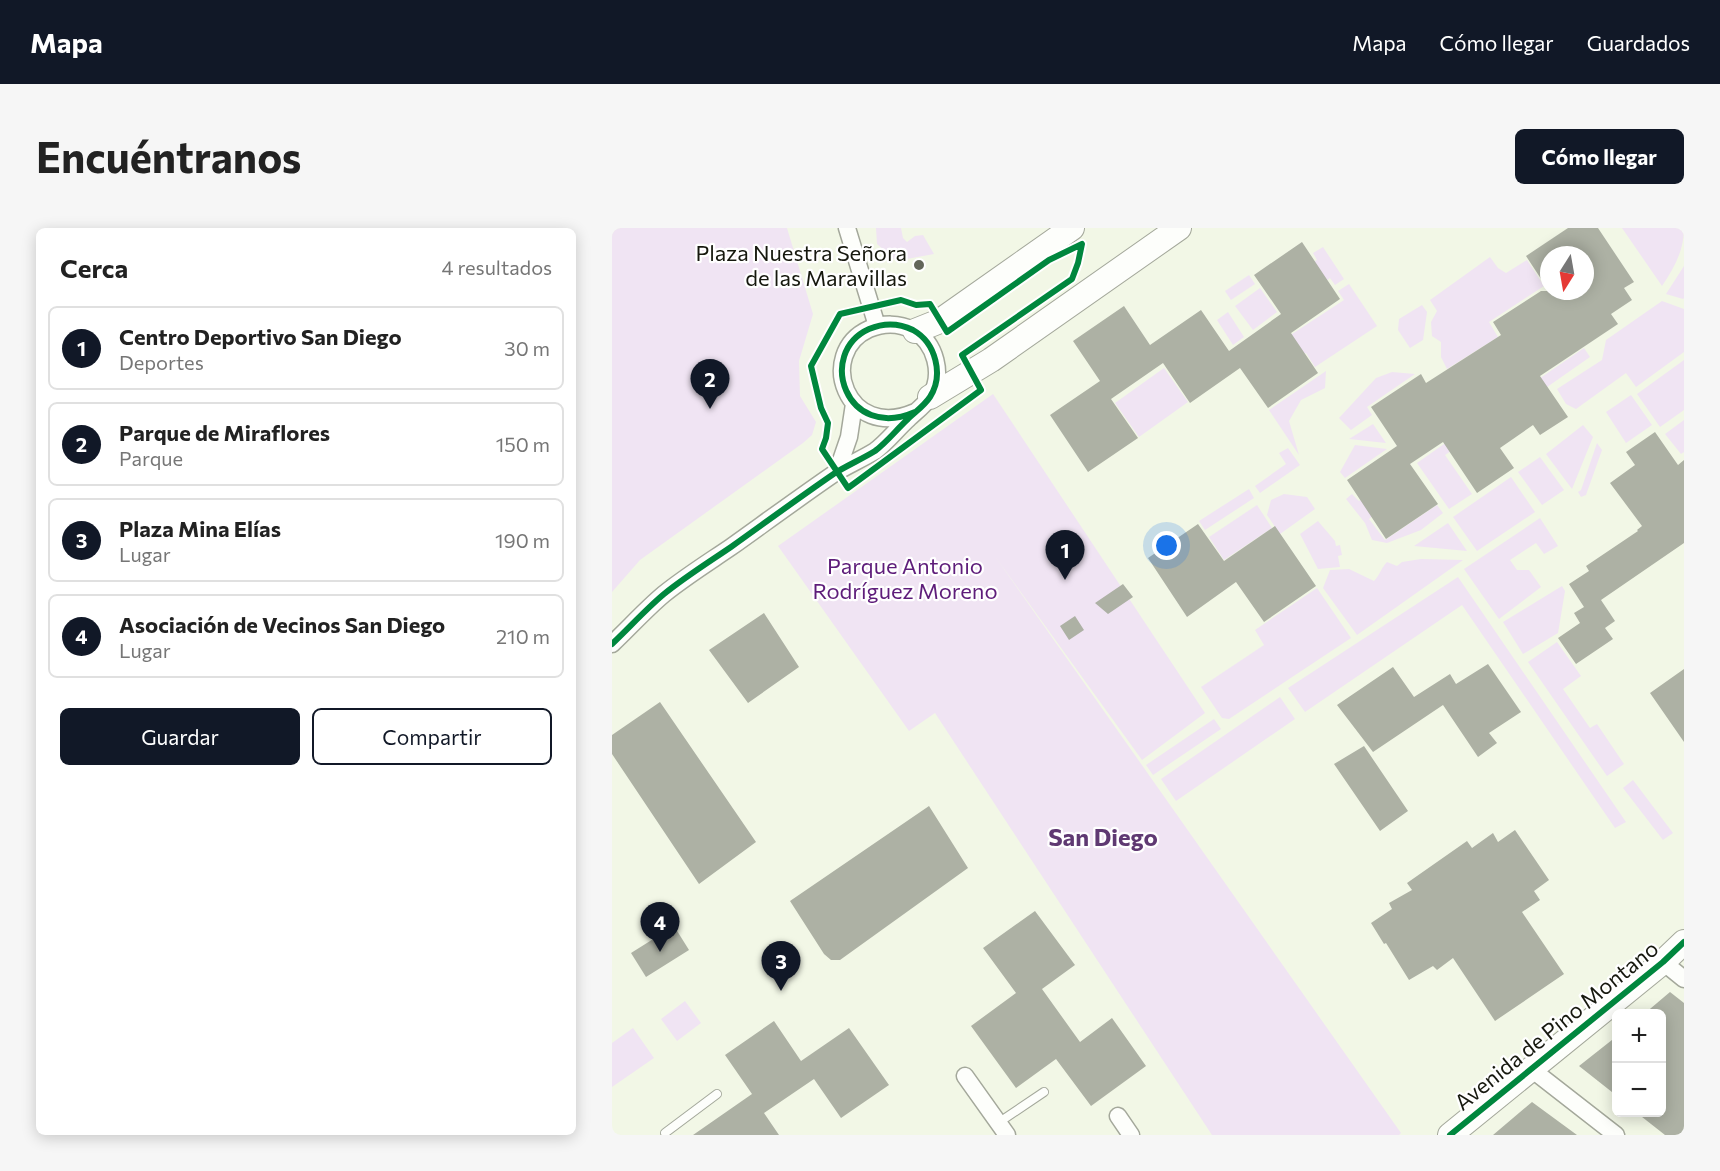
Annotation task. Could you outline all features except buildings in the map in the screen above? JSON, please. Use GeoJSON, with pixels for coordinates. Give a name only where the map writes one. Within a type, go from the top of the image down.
{"type":"FeatureCollection","features":[{"type":"Feature","properties":{"kind":"street"},"geometry":{"type":"LineString","coordinates":[[847,228],[877,326]]}},
{"type":"Feature","properties":{"kind":"street"},"geometry":{"type":"LineString","coordinates":[[915,331],[940,321],[1072,228]]}},
{"type":"Feature","properties":{"kind":"street"},"geometry":{"type":"LineString","coordinates":[[612,644],[663,594],[837,472],[875,450],[923,404],[937,379],[936,361],[928,344],[915,331],[896,325],[877,326],[866,330],[858,336],[845,354],[842,365],[843,383],[849,398],[862,411],[883,419],[894,419],[923,404],[991,360],[1179,228]]}},
{"type":"Feature","properties":{"kind":"street"},"geometry":{"type":"LineString","coordinates":[[837,472],[849,437],[854,404]]}},
{"type":"Feature","properties":{"kind":"street","name":"Avenida de Pino Montano"},"geometry":{"type":"LineString","coordinates":[[1450,1135],[1663,962],[1684,942]]}},
{"type":"Feature","properties":{"kind":"street"},"geometry":{"type":"LineString","coordinates":[[1663,962],[1684,979]]}},
{"type":"Feature","properties":{"kind":"street"},"geometry":{"type":"LineString","coordinates":[[1530,1068],[1616,1135]]}},
{"type":"Feature","properties":{"kind":"street"},"geometry":{"type":"LineString","coordinates":[[965,1076],[1002,1129]]}},
{"type":"Feature","properties":{"kind":"street"},"geometry":{"type":"LineString","coordinates":[[1118,1116],[1131,1135]]}},
{"type":"Feature","properties":{"kind":"lane"},"geometry":{"type":"LineString","coordinates":[[1002,1129],[1044,1092]]}},
{"type":"Feature","properties":{"kind":"lane"},"geometry":{"type":"LineString","coordinates":[[662,1134],[717,1094]]}},
{"type":"Feature","properties":{"kind":"green space"},"geometry":{"type":"Polygon","coordinates":[[[612,228],[787,228],[813,314],[799,361],[800,396],[816,422],[812,435],[803,443],[640,560],[612,592],[612,228]]]}},
{"type":"Feature","properties":{"kind":"green space"},"geometry":{"type":"Polygon","coordinates":[[[876,228],[901,228],[903,238],[907,242],[915,236],[923,235],[934,254],[896,261],[877,244],[876,228]]]}},
{"type":"Feature","properties":{"kind":"green space"},"geometry":{"type":"Polygon","coordinates":[[[1622,228],[1684,228],[1678,259],[1662,286],[1622,228]]]}},
{"type":"Feature","properties":{"kind":"green space"},"geometry":{"type":"Polygon","coordinates":[[[1323,247],[1344,279],[1335,285],[1330,278],[1326,281],[1313,262],[1317,260],[1313,253],[1323,247]]]}},
{"type":"Feature","properties":{"kind":"green space"},"geometry":{"type":"Polygon","coordinates":[[[1490,257],[1498,268],[1506,273],[1527,260],[1540,280],[1540,289],[1489,322],[1498,337],[1447,369],[1441,357],[1441,342],[1432,336],[1431,322],[1437,311],[1430,300],[1490,257]]]}},
{"type":"Feature","properties":{"kind":"green space"},"geometry":{"type":"Polygon","coordinates":[[[1684,266],[1684,298],[1666,294],[1684,266]]]}},
{"type":"Feature","properties":{"kind":"green space"},"geometry":{"type":"Polygon","coordinates":[[[1249,275],[1255,284],[1231,300],[1225,291],[1249,275]]]}},
{"type":"Feature","properties":{"kind":"green space"},"geometry":{"type":"Polygon","coordinates":[[[1349,284],[1377,326],[1315,367],[1306,353],[1301,355],[1289,336],[1344,300],[1338,291],[1349,284]]]}},
{"type":"Feature","properties":{"kind":"green space"},"geometry":{"type":"Polygon","coordinates":[[[1260,288],[1277,312],[1253,330],[1235,306],[1260,288]]]}},
{"type":"Feature","properties":{"kind":"green space"},"geometry":{"type":"Polygon","coordinates":[[[1662,301],[1684,309],[1684,352],[1636,387],[1626,373],[1576,409],[1566,404],[1557,389],[1602,360],[1606,340],[1662,301]]]}},
{"type":"Feature","properties":{"kind":"green space"},"geometry":{"type":"Polygon","coordinates":[[[1422,305],[1427,312],[1423,340],[1410,348],[1398,330],[1399,319],[1422,305]]]}},
{"type":"Feature","properties":{"kind":"green space"},"geometry":{"type":"Polygon","coordinates":[[[1228,312],[1244,337],[1233,345],[1217,320],[1228,312]]]}},
{"type":"Feature","properties":{"kind":"green space"},"geometry":{"type":"Polygon","coordinates":[[[1584,348],[1590,357],[1540,392],[1533,383],[1584,348]]]}},
{"type":"Feature","properties":{"kind":"green space"},"geometry":{"type":"Polygon","coordinates":[[[1684,360],[1684,410],[1660,427],[1637,394],[1684,360]]]}},
{"type":"Feature","properties":{"kind":"green space"},"geometry":{"type":"Polygon","coordinates":[[[1164,368],[1188,402],[1139,437],[1115,403],[1164,368]]]}},
{"type":"Feature","properties":{"kind":"green space"},"geometry":{"type":"Polygon","coordinates":[[[1326,371],[1325,388],[1301,400],[1289,421],[1299,455],[1269,410],[1326,371]]]}},
{"type":"Feature","properties":{"kind":"green space"},"geometry":{"type":"Polygon","coordinates":[[[1392,372],[1415,374],[1367,407],[1372,415],[1351,430],[1339,418],[1376,378],[1392,372]]]}},
{"type":"Feature","properties":{"kind":"green space","name":"Parque Antonio Rodríguez Moreno"},"geometry":{"type":"Polygon","coordinates":[[[993,394],[1205,713],[1142,760],[994,555],[1401,1133],[1399,1135],[1212,1135],[935,713],[909,731],[778,546],[993,394]]]}},
{"type":"Feature","properties":{"kind":"green space"},"geometry":{"type":"Polygon","coordinates":[[[1631,395],[1652,425],[1626,443],[1606,412],[1631,395]]]}},
{"type":"Feature","properties":{"kind":"green space"},"geometry":{"type":"Polygon","coordinates":[[[1684,420],[1684,452],[1681,454],[1665,434],[1684,420]]]}},
{"type":"Feature","properties":{"kind":"green space"},"geometry":{"type":"Polygon","coordinates":[[[1373,424],[1386,443],[1349,439],[1373,424]]]}},
{"type":"Feature","properties":{"kind":"green space"},"geometry":{"type":"Polygon","coordinates":[[[1583,425],[1593,437],[1572,489],[1546,454],[1583,425]]]}},
{"type":"Feature","properties":{"kind":"green space"},"geometry":{"type":"Polygon","coordinates":[[[1461,432],[1466,441],[1445,455],[1472,494],[1449,509],[1417,463],[1461,432]]]}},
{"type":"Feature","properties":{"kind":"green space"},"geometry":{"type":"Polygon","coordinates":[[[1597,443],[1602,450],[1586,495],[1581,497],[1578,492],[1581,490],[1597,443]]]}},
{"type":"Feature","properties":{"kind":"green space"},"geometry":{"type":"Polygon","coordinates":[[[1355,445],[1387,449],[1345,478],[1340,472],[1355,445]]]}},
{"type":"Feature","properties":{"kind":"green space"},"geometry":{"type":"Polygon","coordinates":[[[1288,448],[1300,465],[1260,493],[1255,486],[1286,464],[1279,453],[1288,448]]]}},
{"type":"Feature","properties":{"kind":"green space"},"geometry":{"type":"Polygon","coordinates":[[[1540,457],[1564,490],[1542,505],[1518,472],[1540,457]]]}},
{"type":"Feature","properties":{"kind":"green space"},"geometry":{"type":"Polygon","coordinates":[[[1511,477],[1535,512],[1477,551],[1453,517],[1511,477]]]}},
{"type":"Feature","properties":{"kind":"green space"},"geometry":{"type":"Polygon","coordinates":[[[1249,489],[1254,498],[1205,530],[1199,521],[1249,489]]]}},
{"type":"Feature","properties":{"kind":"green space"},"geometry":{"type":"Polygon","coordinates":[[[1371,493],[1382,509],[1369,519],[1385,540],[1437,505],[1443,513],[1421,530],[1387,543],[1372,540],[1365,523],[1346,499],[1352,494],[1359,501],[1371,493]]]}},
{"type":"Feature","properties":{"kind":"green space"},"geometry":{"type":"Polygon","coordinates":[[[1284,494],[1307,497],[1315,509],[1280,534],[1267,515],[1271,500],[1284,494]]]}},
{"type":"Feature","properties":{"kind":"green space"},"geometry":{"type":"Polygon","coordinates":[[[1257,505],[1272,528],[1224,560],[1209,537],[1257,505]]]}},
{"type":"Feature","properties":{"kind":"green space"},"geometry":{"type":"Polygon","coordinates":[[[1540,518],[1558,546],[1544,554],[1536,543],[1510,560],[1517,570],[1529,570],[1541,587],[1499,619],[1464,569],[1540,518]]]}},
{"type":"Feature","properties":{"kind":"green space"},"geometry":{"type":"Polygon","coordinates":[[[1318,521],[1335,541],[1336,546],[1340,545],[1342,555],[1338,556],[1340,567],[1318,569],[1300,534],[1318,521]]]}},
{"type":"Feature","properties":{"kind":"green space"},"geometry":{"type":"Polygon","coordinates":[[[1448,523],[1467,551],[1414,546],[1448,523]]]}},
{"type":"Feature","properties":{"kind":"green space"},"geometry":{"type":"Polygon","coordinates":[[[1421,559],[1463,560],[1357,635],[1323,588],[1330,570],[1349,569],[1374,581],[1387,562],[1397,566],[1402,562],[1421,559]]]}},
{"type":"Feature","properties":{"kind":"green space"},"geometry":{"type":"Polygon","coordinates":[[[1458,577],[1626,822],[1615,828],[1462,605],[1305,712],[1288,688],[1458,577]]]}},
{"type":"Feature","properties":{"kind":"green space"},"geometry":{"type":"Polygon","coordinates":[[[1562,586],[1565,591],[1558,633],[1523,654],[1503,622],[1562,586]]]}},
{"type":"Feature","properties":{"kind":"green space"},"geometry":{"type":"Polygon","coordinates":[[[1317,588],[1351,638],[1229,719],[1222,718],[1201,687],[1264,645],[1255,630],[1317,588]]]}},
{"type":"Feature","properties":{"kind":"green space"},"geometry":{"type":"Polygon","coordinates":[[[1557,642],[1581,676],[1563,689],[1590,728],[1597,724],[1624,764],[1607,776],[1528,662],[1557,642]]]}},
{"type":"Feature","properties":{"kind":"green space"},"geometry":{"type":"Polygon","coordinates":[[[1280,697],[1295,719],[1176,801],[1161,779],[1280,697]]]}},
{"type":"Feature","properties":{"kind":"green space"},"geometry":{"type":"Polygon","coordinates":[[[1214,719],[1221,729],[1153,775],[1146,765],[1214,719]]]}},
{"type":"Feature","properties":{"kind":"green space"},"geometry":{"type":"Polygon","coordinates":[[[1633,780],[1673,833],[1663,840],[1623,788],[1633,780]]]}},
{"type":"Feature","properties":{"kind":"green space"},"geometry":{"type":"Polygon","coordinates":[[[685,1001],[701,1023],[677,1041],[661,1019],[685,1001]]]}},
{"type":"Feature","properties":{"kind":"green space"},"geometry":{"type":"Polygon","coordinates":[[[633,1028],[654,1058],[612,1087],[612,1043],[633,1028]]]}},
{"type":"Feature","properties":{"kind":"cycle path"},"geometry":{"type":"LineString","coordinates":[[1082,244],[1072,279],[962,355],[981,390],[848,488],[822,449],[828,423],[821,408],[811,366],[840,314],[901,300],[916,305],[930,304],[947,332],[1049,260],[1082,244]]}},
{"type":"Feature","properties":{"kind":"cycle path"},"geometry":{"type":"LineString","coordinates":[[612,644],[657,600],[680,582],[835,473],[875,451],[928,400],[934,388],[937,370],[932,351],[927,343],[913,330],[902,326],[885,325],[869,329],[853,341],[844,356],[842,374],[846,391],[856,405],[871,415],[891,418],[915,412]]}},
{"type":"Feature","properties":{"kind":"cycle path"},"geometry":{"type":"LineString","coordinates":[[1450,1135],[1663,962],[1684,942]]}},
{"type":"Feature","properties":{"kind":"place","name":"Plaza Nuestra Señora de las Maravillas"},"geometry":{"type":"Point","coordinates":[919,265]}},
{"type":"Feature","properties":{"kind":"place","name":"Parque de Miraflores"},"geometry":{"type":"Point","coordinates":[710,409]}},
{"type":"Feature","properties":{"kind":"place","name":"Centro Deportivo San Diego"},"geometry":{"type":"Point","coordinates":[1065,580]}},
{"type":"Feature","properties":{"kind":"place","name":"Asociación de Vecinos San Diego"},"geometry":{"type":"Point","coordinates":[660,952]}},
{"type":"Feature","properties":{"kind":"place","name":"Plaza Mina Elías"},"geometry":{"type":"Point","coordinates":[781,991]}},
{"type":"Feature","properties":{"kind":"district","name":"San Diego"},"geometry":{"type":"Point","coordinates":[1103,836]}}]}
